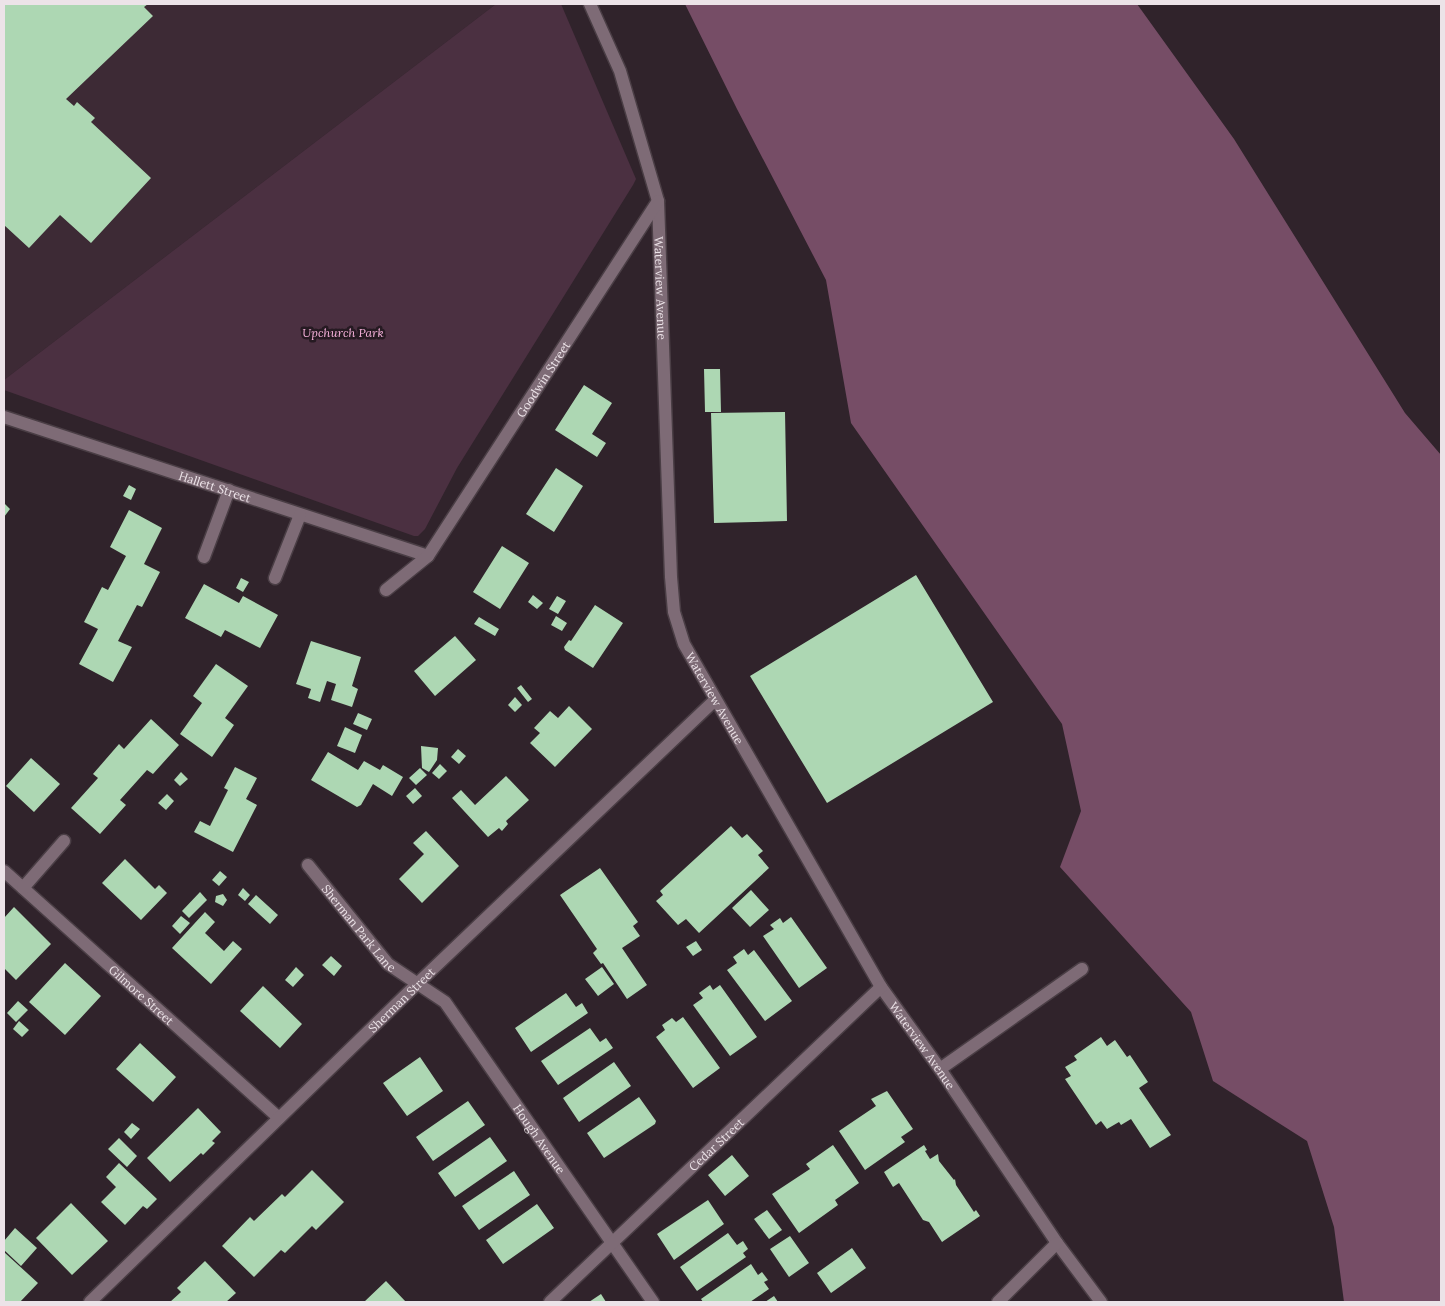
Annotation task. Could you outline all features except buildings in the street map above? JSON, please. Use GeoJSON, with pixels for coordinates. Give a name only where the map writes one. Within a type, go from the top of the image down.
{"type":"FeatureCollection","features":[{"type":"Feature","properties":{"kind":"street","name":"Waterview Avenue"},"geometry":{"type":"LineString","coordinates":[[590,4],[620,71],[658,201],[671,577],[674,612],[684,644],[881,987],[940,1069],[1057,1243],[1101,1302]]}},
{"type":"Feature","properties":{"kind":"street","name":"Goodwin Street"},"geometry":{"type":"LineString","coordinates":[[386,590],[428,556],[658,201]]}},
{"type":"Feature","properties":{"kind":"street","name":"Hallett Street"},"geometry":{"type":"LineString","coordinates":[[4,417],[428,556]]}},
{"type":"Feature","properties":{"kind":"street"},"geometry":{"type":"LineString","coordinates":[[204,556],[229,490]]}},
{"type":"Feature","properties":{"kind":"street"},"geometry":{"type":"LineString","coordinates":[[275,578],[300,515]]}},
{"type":"Feature","properties":{"kind":"street","name":"Sherman Street"},"geometry":{"type":"LineString","coordinates":[[90,1302],[417,984],[715,700]]}},
{"type":"Feature","properties":{"kind":"street"},"geometry":{"type":"LineString","coordinates":[[23,888],[64,842]]}},
{"type":"Feature","properties":{"kind":"street","name":"Sherman Park Lane"},"geometry":{"type":"LineString","coordinates":[[308,865],[388,964],[417,984]]}},
{"type":"Feature","properties":{"kind":"street","name":"Gilmore Street"},"geometry":{"type":"LineString","coordinates":[[4,871],[279,1118]]}},
{"type":"Feature","properties":{"kind":"street"},"geometry":{"type":"LineString","coordinates":[[940,1069],[1082,969]]}},
{"type":"Feature","properties":{"kind":"street","name":"Hough Avenue"},"geometry":{"type":"LineString","coordinates":[[417,984],[445,1002],[653,1302]]}},
{"type":"Feature","properties":{"kind":"street","name":"Cedar Street"},"geometry":{"type":"LineString","coordinates":[[550,1302],[881,987]]}},
{"type":"Feature","properties":{"kind":"street"},"geometry":{"type":"LineString","coordinates":[[998,1302],[1057,1243]]}},
{"type":"Feature","properties":{"kind":"shaded area"},"geometry":{"type":"Polygon","coordinates":[[[4,4],[496,4],[4,380],[4,4]]]}},
{"type":"Feature","properties":{"kind":"shaded area"},"geometry":{"type":"Polygon","coordinates":[[[685,4],[1137,4],[1234,139],[1405,413],[1441,455],[1441,1302],[1344,1302],[1334,1227],[1307,1141],[1213,1081],[1191,1012],[1060,867],[1081,811],[1062,724],[851,423],[826,280],[685,4]]]}},
{"type":"Feature","properties":{"kind":"green space","name":"Upchurch Park"},"geometry":{"type":"Polygon","coordinates":[[[496,4],[561,4],[636,179],[457,468],[425,529],[418,536],[4,390],[4,380],[496,4]]]}}]}
